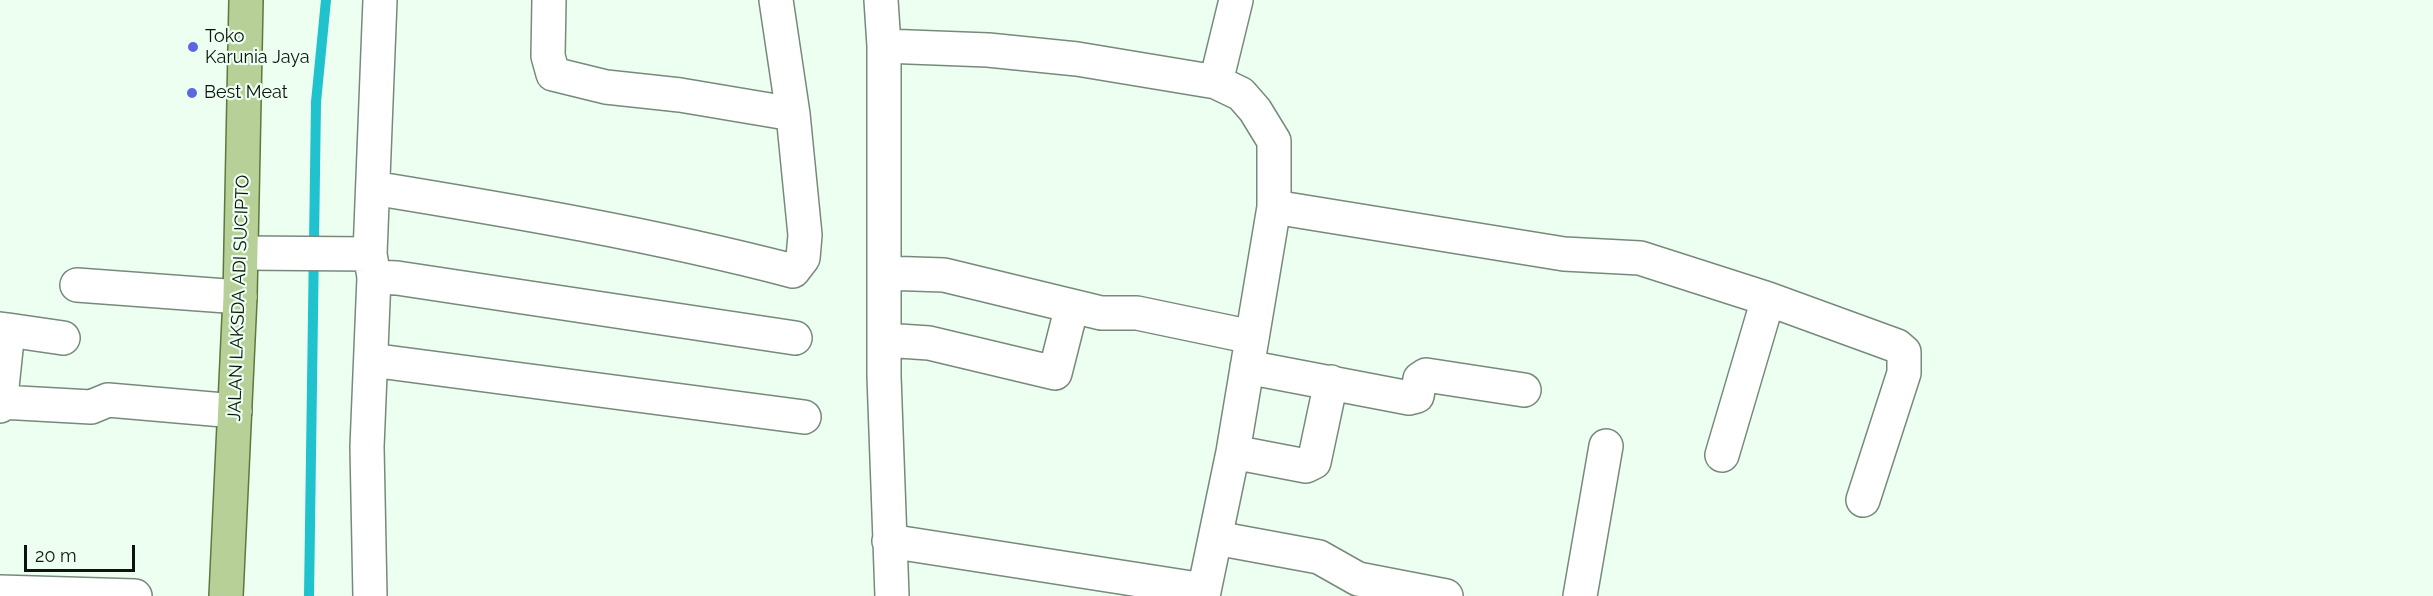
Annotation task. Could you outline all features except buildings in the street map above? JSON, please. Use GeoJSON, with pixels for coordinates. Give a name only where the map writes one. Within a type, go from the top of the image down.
{"type":"FeatureCollection","features":[{"type":"Feature","properties":{"kind":"main road","name":"JALAN LAKSDA ADI SUCIPTO"},"geometry":{"type":"LineString","coordinates":[[226,596],[242,253],[246,0]]}},
{"type":"Feature","properties":{"kind":"street"},"geometry":{"type":"LineString","coordinates":[[370,596],[367,447],[371,360],[363,262],[373,188],[380,0]]}},
{"type":"Feature","properties":{"kind":"street"},"geometry":{"type":"LineString","coordinates":[[549,0],[548,56],[553,74],[606,87],[680,95],[793,114]]}},
{"type":"Feature","properties":{"kind":"street"},"geometry":{"type":"LineString","coordinates":[[373,188],[542,215],[678,242],[794,271],[802,258],[806,235],[793,114],[776,0]]}},
{"type":"Feature","properties":{"kind":"street"},"geometry":{"type":"LineString","coordinates":[[881,0],[884,46],[885,340],[892,596]]}},
{"type":"Feature","properties":{"kind":"street"},"geometry":{"type":"LineString","coordinates":[[1216,82],[1236,0]]}},
{"type":"Feature","properties":{"kind":"street"},"geometry":{"type":"LineString","coordinates":[[884,46],[988,50],[1066,58],[1216,82],[1241,94],[1255,110],[1274,141],[1274,207],[1233,452],[1204,593],[889,541]]}},
{"type":"Feature","properties":{"kind":"street"},"geometry":{"type":"LineString","coordinates":[[1274,207],[1564,254],[1640,258],[1768,299],[1897,346],[1904,352],[1904,372],[1863,500]]}},
{"type":"Feature","properties":{"kind":"street"},"geometry":{"type":"LineString","coordinates":[[242,253],[363,262],[398,278],[795,338]]}},
{"type":"Feature","properties":{"kind":"street"},"geometry":{"type":"LineString","coordinates":[[885,273],[944,275],[1108,314],[1143,314],[1331,382],[1409,398],[1417,396],[1420,379],[1426,375],[1524,390]]}},
{"type":"Feature","properties":{"kind":"street"},"geometry":{"type":"LineString","coordinates":[[77,285],[240,297]]}},
{"type":"Feature","properties":{"kind":"street"},"geometry":{"type":"LineString","coordinates":[[1722,455],[1768,299]]}},
{"type":"Feature","properties":{"kind":"street"},"geometry":{"type":"LineString","coordinates":[[885,340],[929,343],[1055,373],[1072,306]]}},
{"type":"Feature","properties":{"kind":"street"},"geometry":{"type":"LineString","coordinates":[[63,338],[4,330],[0,404],[91,407],[108,400],[235,411]]}},
{"type":"Feature","properties":{"kind":"street"},"geometry":{"type":"LineString","coordinates":[[371,360],[804,417]]}},
{"type":"Feature","properties":{"kind":"street"},"geometry":{"type":"LineString","coordinates":[[1233,452],[1306,466],[1314,462],[1331,382]]}},
{"type":"Feature","properties":{"kind":"street"},"geometry":{"type":"LineString","coordinates":[[1580,596],[1606,446]]}},
{"type":"Feature","properties":{"kind":"street"},"geometry":{"type":"LineString","coordinates":[[1216,538],[1319,557],[1358,579],[1446,596]]}},
{"type":"Feature","properties":{"kind":"street"},"geometry":{"type":"LineString","coordinates":[[0,592],[135,596]]}},
{"type":"Feature","properties":{"kind":"waterway"},"geometry":{"type":"LineString","coordinates":[[309,596],[316,102],[326,0]]}},
{"type":"Feature","properties":{"kind":"place","name":"Toko Karunia Jaya"},"geometry":{"type":"Point","coordinates":[193,47]}},
{"type":"Feature","properties":{"kind":"place","name":"Best Meat"},"geometry":{"type":"Point","coordinates":[192,93]}}]}
